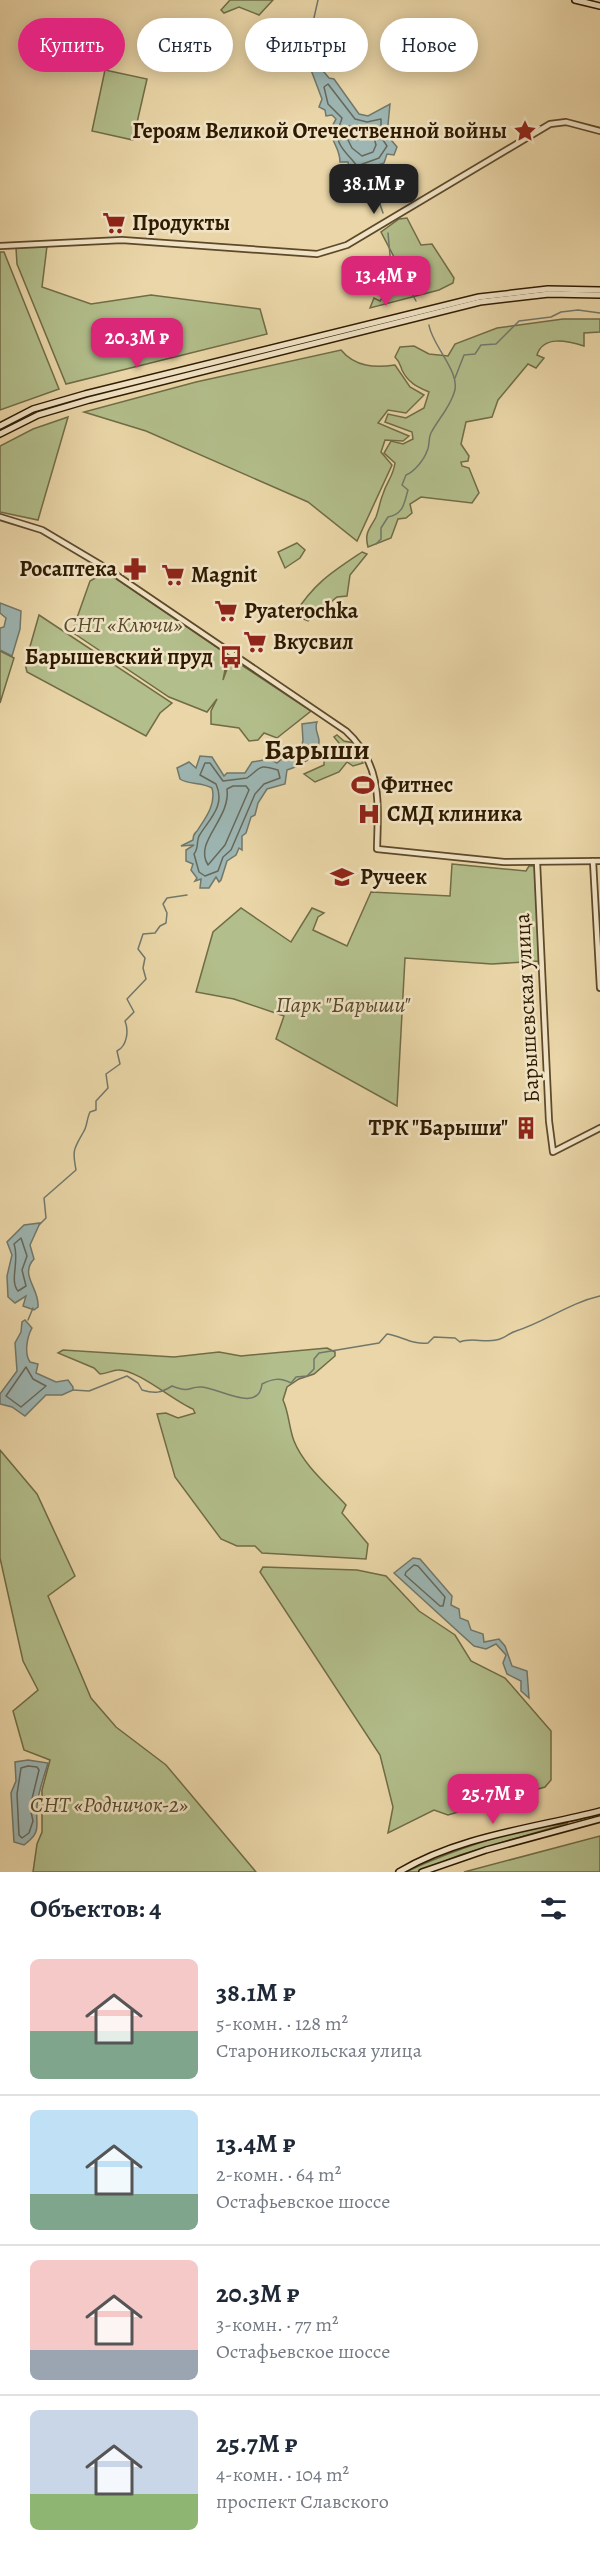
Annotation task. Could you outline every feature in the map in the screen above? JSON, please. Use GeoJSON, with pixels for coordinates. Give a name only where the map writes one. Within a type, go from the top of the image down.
{"type":"FeatureCollection","features":[{"type":"Feature","properties":{"kind":"main road"},"geometry":{"type":"LineString","coordinates":[[575,0],[600,6]]}},
{"type":"Feature","properties":{"kind":"main road"},"geometry":{"type":"LineString","coordinates":[[0,426],[33,409],[85,394],[447,304],[514,292],[600,290]]}},
{"type":"Feature","properties":{"kind":"main road"},"geometry":{"type":"LineString","coordinates":[[0,434],[38,415],[88,400],[448,309],[515,297],[600,295]]}},
{"type":"Feature","properties":{"kind":"main road"},"geometry":{"type":"LineString","coordinates":[[399,1872],[436,1854],[471,1843],[600,1811]]}},
{"type":"Feature","properties":{"kind":"main road"},"geometry":{"type":"LineString","coordinates":[[422,1872],[486,1850],[600,1819]]}},
{"type":"Feature","properties":{"kind":"street"},"geometry":{"type":"LineString","coordinates":[[0,246],[122,240],[317,254],[347,245],[550,124],[566,122],[600,131]]}},
{"type":"Feature","properties":{"kind":"street"},"geometry":{"type":"LineString","coordinates":[[0,516],[42,530],[105,567],[346,731],[362,750],[378,789],[377,849],[504,862],[600,861]]}},
{"type":"Feature","properties":{"kind":"street"},"geometry":{"type":"LineString","coordinates":[[593,861],[600,988]]}},
{"type":"Feature","properties":{"kind":"street","name":"Барышевская улица"},"geometry":{"type":"LineString","coordinates":[[537,862],[549,1121],[553,1152],[600,1128]]}},
{"type":"Feature","properties":{"kind":"green space"},"geometry":{"type":"Polygon","coordinates":[[[230,0],[273,0],[259,15],[239,7],[224,13],[221,10],[230,0]]]}},
{"type":"Feature","properties":{"kind":"green space"},"geometry":{"type":"Polygon","coordinates":[[[105,72],[147,79],[133,140],[92,131],[105,72]]]}},
{"type":"Feature","properties":{"kind":"green space"},"geometry":{"type":"Polygon","coordinates":[[[407,218],[421,245],[432,244],[454,278],[453,283],[439,290],[370,308],[374,298],[380,301],[389,287],[386,277],[395,259],[381,232],[399,219],[407,218]]]}},
{"type":"Feature","properties":{"kind":"green space"},"geometry":{"type":"Polygon","coordinates":[[[47,246],[42,287],[91,304],[151,295],[260,309],[267,334],[66,384],[17,264],[16,248],[47,246]]]}},
{"type":"Feature","properties":{"kind":"green space"},"geometry":{"type":"Polygon","coordinates":[[[0,252],[4,252],[59,389],[0,410],[0,252]]]}},
{"type":"Feature","properties":{"kind":"green space"},"geometry":{"type":"Polygon","coordinates":[[[563,319],[600,319],[600,332],[584,333],[584,346],[564,341],[545,344],[537,355],[544,358],[536,368],[528,364],[498,400],[492,417],[466,422],[461,444],[469,456],[468,461],[461,462],[462,466],[469,468],[479,493],[472,503],[421,497],[410,504],[412,513],[406,518],[398,519],[391,538],[368,547],[367,534],[376,517],[395,463],[384,453],[391,441],[403,444],[413,439],[412,432],[385,422],[388,414],[406,418],[424,408],[429,392],[414,384],[404,374],[395,357],[400,347],[414,346],[429,354],[448,356],[455,344],[497,328],[563,319]]]}},
{"type":"Feature","properties":{"kind":"green space"},"geometry":{"type":"Polygon","coordinates":[[[341,350],[353,360],[366,365],[395,365],[410,387],[424,395],[406,413],[388,410],[378,423],[409,436],[403,441],[385,440],[381,452],[392,465],[357,541],[308,502],[146,431],[84,412],[196,382],[341,350]]]}},
{"type":"Feature","properties":{"kind":"green space"},"geometry":{"type":"Polygon","coordinates":[[[68,417],[38,520],[0,512],[0,446],[33,429],[68,417]]]}},
{"type":"Feature","properties":{"kind":"green space"},"geometry":{"type":"Polygon","coordinates":[[[297,543],[305,550],[300,558],[285,568],[278,552],[297,543]]]}},
{"type":"Feature","properties":{"kind":"green space"},"geometry":{"type":"Polygon","coordinates":[[[362,552],[367,554],[350,575],[347,596],[337,597],[308,621],[294,615],[316,586],[362,552]]]}},
{"type":"Feature","properties":{"kind":"green space","name":"СНТ «Ключи»"},"geometry":{"type":"Polygon","coordinates":[[[106,572],[228,655],[223,680],[231,658],[311,711],[277,738],[264,733],[258,740],[249,741],[239,728],[211,724],[211,711],[217,699],[207,712],[169,697],[72,632],[90,581],[106,572]]]}},
{"type":"Feature","properties":{"kind":"green space"},"geometry":{"type":"Polygon","coordinates":[[[39,615],[172,703],[160,713],[146,736],[27,672],[25,664],[39,615]]]}},
{"type":"Feature","properties":{"kind":"green space"},"geometry":{"type":"Polygon","coordinates":[[[0,651],[14,658],[0,703],[0,651]]]}},
{"type":"Feature","properties":{"kind":"green space"},"geometry":{"type":"Polygon","coordinates":[[[337,735],[344,741],[354,743],[363,763],[353,766],[347,762],[339,772],[315,782],[304,774],[324,765],[324,756],[339,751],[339,743],[334,737],[337,735]]]}},
{"type":"Feature","properties":{"kind":"green space","name":"Парк \"Барыши\""},"geometry":{"type":"Polygon","coordinates":[[[452,864],[526,871],[529,866],[536,866],[540,961],[492,964],[405,958],[397,1106],[276,1039],[284,1016],[234,999],[196,992],[213,932],[241,908],[291,942],[312,908],[324,913],[318,917],[313,930],[347,946],[371,892],[450,896],[452,864]]]}},
{"type":"Feature","properties":{"kind":"green space"},"geometry":{"type":"Polygon","coordinates":[[[327,1348],[335,1352],[335,1356],[314,1374],[299,1379],[287,1387],[283,1400],[298,1450],[310,1467],[346,1505],[342,1513],[368,1544],[366,1559],[262,1553],[255,1546],[237,1546],[221,1539],[175,1477],[157,1414],[166,1413],[178,1418],[195,1413],[193,1409],[126,1371],[118,1370],[100,1374],[94,1368],[58,1353],[63,1350],[174,1357],[219,1352],[241,1356],[327,1348]]]}},
{"type":"Feature","properties":{"kind":"green space","name":"СНТ «Родничок-2»"},"geometry":{"type":"Polygon","coordinates":[[[0,1450],[37,1494],[75,1576],[48,1596],[91,1698],[116,1727],[166,1765],[256,1872],[33,1872],[37,1844],[42,1832],[42,1790],[50,1760],[24,1750],[13,1711],[38,1690],[23,1661],[0,1558],[0,1450]]]}},
{"type":"Feature","properties":{"kind":"green space"},"geometry":{"type":"Polygon","coordinates":[[[263,1567],[357,1570],[386,1576],[419,1611],[455,1635],[471,1661],[505,1678],[551,1731],[551,1780],[545,1787],[448,1815],[434,1810],[388,1833],[393,1807],[380,1755],[260,1572],[263,1567]]]}},
{"type":"Feature","properties":{"kind":"green space"},"geometry":{"type":"Polygon","coordinates":[[[568,1823],[460,1855],[418,1872],[406,1872],[442,1856],[508,1834],[568,1823]]]}},
{"type":"Feature","properties":{"kind":"green space"},"geometry":{"type":"Polygon","coordinates":[[[600,1836],[600,1872],[464,1872],[600,1836]]]}},
{"type":"Feature","properties":{"kind":"water"},"geometry":{"type":"Polygon","coordinates":[[[312,72],[324,72],[329,78],[334,79],[359,114],[368,116],[390,104],[387,135],[397,147],[394,155],[387,154],[384,163],[358,172],[350,172],[348,162],[340,162],[332,136],[336,119],[332,115],[326,116],[325,110],[319,107],[322,99],[312,72]]]}},
{"type":"Feature","properties":{"kind":"water"},"geometry":{"type":"Polygon","coordinates":[[[0,603],[21,611],[20,629],[12,656],[0,650],[0,628],[4,627],[6,618],[0,613],[0,603]]]}},
{"type":"Feature","properties":{"kind":"water"},"geometry":{"type":"Polygon","coordinates":[[[317,722],[319,740],[316,751],[303,763],[287,770],[285,784],[267,789],[258,803],[255,815],[251,817],[246,833],[242,836],[242,850],[239,848],[236,855],[227,861],[219,882],[216,877],[209,888],[200,888],[201,879],[195,881],[197,878],[191,870],[193,864],[186,861],[186,850],[194,845],[181,846],[193,840],[194,834],[208,814],[213,799],[212,788],[180,779],[177,768],[189,762],[196,768],[200,756],[212,757],[224,776],[227,773],[245,773],[252,762],[269,759],[277,763],[286,755],[287,750],[299,752],[303,741],[302,724],[317,722]]]}},
{"type":"Feature","properties":{"kind":"water"},"geometry":{"type":"Polygon","coordinates":[[[40,1223],[30,1245],[34,1259],[30,1265],[29,1276],[38,1300],[38,1307],[34,1310],[23,1306],[26,1296],[15,1303],[8,1297],[7,1276],[12,1255],[7,1242],[24,1225],[40,1223]]]}},
{"type":"Feature","properties":{"kind":"water"},"geometry":{"type":"Polygon","coordinates":[[[25,1320],[32,1328],[27,1350],[30,1362],[38,1364],[36,1373],[56,1382],[68,1380],[73,1390],[62,1395],[46,1395],[25,1416],[12,1407],[0,1404],[0,1394],[17,1371],[15,1343],[21,1332],[22,1322],[25,1320]]]}},
{"type":"Feature","properties":{"kind":"water"},"geometry":{"type":"Polygon","coordinates":[[[413,1558],[420,1559],[452,1596],[451,1605],[459,1609],[460,1618],[468,1621],[471,1630],[483,1634],[484,1642],[499,1639],[505,1646],[512,1666],[527,1671],[529,1698],[521,1691],[521,1681],[507,1674],[503,1663],[506,1655],[496,1644],[486,1649],[474,1646],[394,1573],[413,1558]]]}},
{"type":"Feature","properties":{"kind":"water"},"geometry":{"type":"Polygon","coordinates":[[[28,1760],[48,1763],[38,1801],[36,1832],[24,1845],[14,1842],[11,1793],[16,1781],[15,1762],[28,1760]]]}},
{"type":"Feature","properties":{"kind":"waterway"},"geometry":{"type":"LineString","coordinates":[[314,18],[318,0]]}},
{"type":"Feature","properties":{"kind":"waterway"},"geometry":{"type":"LineString","coordinates":[[367,167],[383,213]]}},
{"type":"Feature","properties":{"kind":"waterway"},"geometry":{"type":"LineString","coordinates":[[388,233],[393,288],[410,290],[416,301]]}},
{"type":"Feature","properties":{"kind":"waterway"},"geometry":{"type":"LineString","coordinates":[[455,378],[464,355],[475,354],[481,345],[496,344],[519,321],[551,317],[561,312],[578,310],[600,313]]}},
{"type":"Feature","properties":{"kind":"waterway"},"geometry":{"type":"LineString","coordinates":[[376,544],[381,539],[381,528],[388,517],[393,516],[403,507],[408,490],[402,485],[406,475],[424,458],[431,433],[454,393],[454,377],[435,342],[429,325]]}},
{"type":"Feature","properties":{"kind":"waterway"},"geometry":{"type":"LineString","coordinates":[[39,1225],[46,1218],[44,1198],[76,1170],[75,1149],[85,1129],[89,1114],[96,1110],[96,1101],[108,1088],[106,1074],[120,1064],[117,1051],[123,1046],[126,1038],[125,1021],[134,1012],[127,999],[146,979],[143,968],[145,958],[138,949],[143,934],[155,933],[160,926],[166,923],[167,913],[163,904],[167,898],[187,895]]}},
{"type":"Feature","properties":{"kind":"waterway"},"geometry":{"type":"LineString","coordinates":[[73,1390],[89,1391],[127,1376],[138,1383],[142,1390],[151,1392],[158,1392],[172,1386],[187,1390],[202,1387],[237,1397],[254,1397],[259,1393],[262,1384],[266,1382],[280,1379],[291,1383],[296,1377],[307,1376],[314,1369],[314,1359],[319,1353],[379,1343],[387,1334],[423,1343],[428,1343],[434,1337],[455,1338],[460,1342],[496,1340],[578,1303],[600,1296]]}},
{"type":"Feature","properties":{"kind":"waterway"},"geometry":{"type":"LineString","coordinates":[[28,1320],[33,1308]]}},
{"type":"Feature","properties":{"kind":"place","name":"Героям Великой Отечественной войны"},"geometry":{"type":"Point","coordinates":[525,131]}},
{"type":"Feature","properties":{"kind":"place","name":"Продукты"},"geometry":{"type":"Point","coordinates":[114,223]}},
{"type":"Feature","properties":{"kind":"place","name":"Росаптека"},"geometry":{"type":"Point","coordinates":[135,569]}},
{"type":"Feature","properties":{"kind":"place","name":"Magnit"},"geometry":{"type":"Point","coordinates":[173,575]}},
{"type":"Feature","properties":{"kind":"place","name":"Pyaterochka"},"geometry":{"type":"Point","coordinates":[226,611]}},
{"type":"Feature","properties":{"kind":"place","name":"Вкусвил"},"geometry":{"type":"Point","coordinates":[255,642]}},
{"type":"Feature","properties":{"kind":"place","name":"Барышевский пруд"},"geometry":{"type":"Point","coordinates":[231,657]}},
{"type":"Feature","properties":{"kind":"place","name":"Фитнес"},"geometry":{"type":"Point","coordinates":[363,785]}},
{"type":"Feature","properties":{"kind":"place","name":"СМД клиника"},"geometry":{"type":"Point","coordinates":[369,814]}},
{"type":"Feature","properties":{"kind":"place","name":"Ручеек"},"geometry":{"type":"Point","coordinates":[342,877]}},
{"type":"Feature","properties":{"kind":"place","name":"ТРК \"Барыши\""},"geometry":{"type":"Point","coordinates":[526,1128]}},
{"type":"Feature","properties":{"kind":"district","name":"Барыши"},"geometry":{"type":"Point","coordinates":[317,750]}}]}
